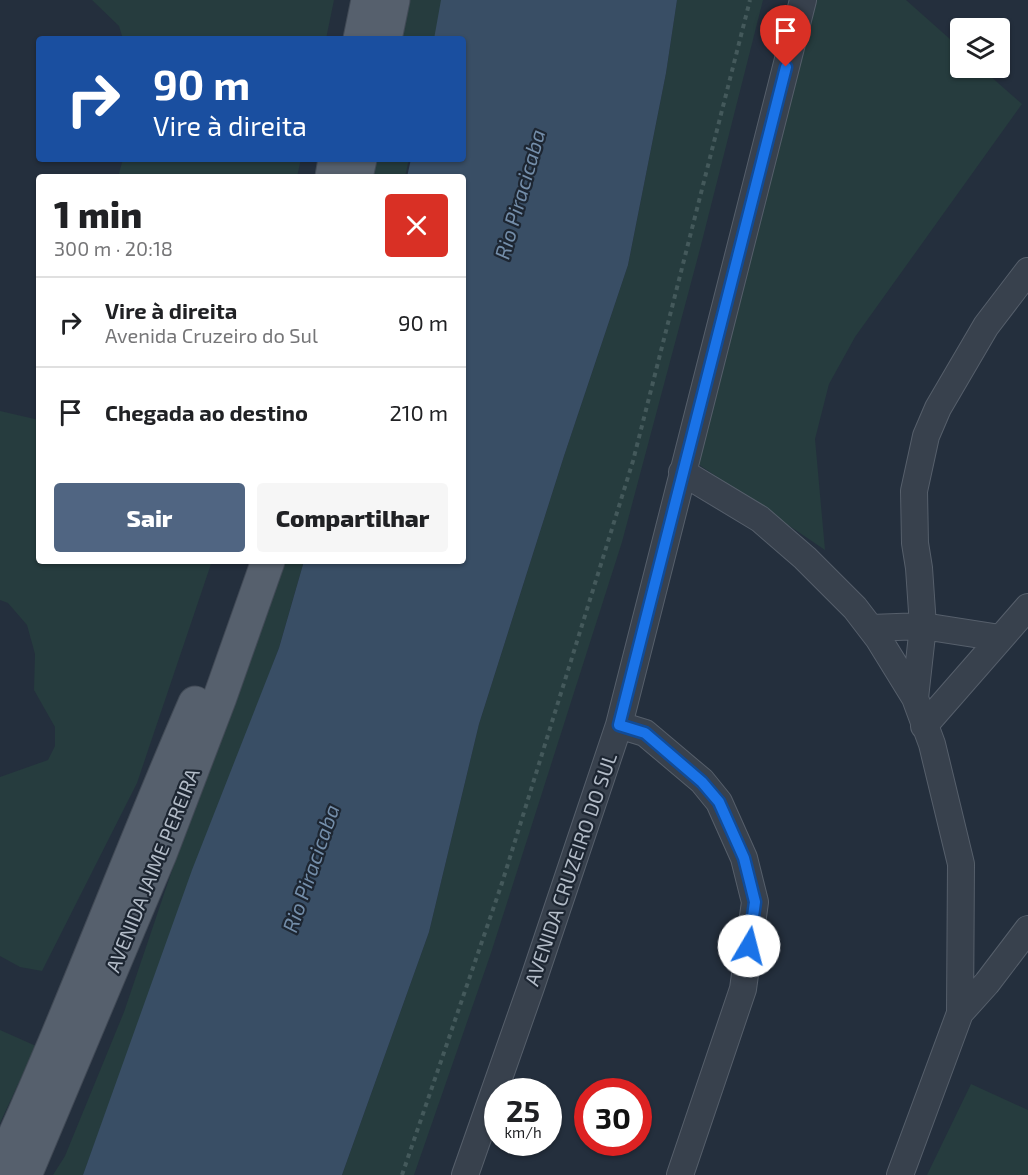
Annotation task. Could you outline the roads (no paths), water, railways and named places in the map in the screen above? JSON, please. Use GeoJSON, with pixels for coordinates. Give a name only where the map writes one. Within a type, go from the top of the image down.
{"type":"FeatureCollection","features":[{"type":"Feature","properties":{"kind":"main road"},"geometry":{"type":"LineString","coordinates":[[361,36],[368,0]]}},
{"type":"Feature","properties":{"kind":"main road"},"geometry":{"type":"LineString","coordinates":[[387,36],[393,0]]}},
{"type":"Feature","properties":{"kind":"main road","name":"AVENIDA JAIME PEREIRA"},"geometry":{"type":"LineString","coordinates":[[0,1168],[61,1028],[162,778],[216,657],[247,564]]}},
{"type":"Feature","properties":{"kind":"main road","name":"AVENIDA JAIME PEREIRA"},"geometry":{"type":"LineString","coordinates":[[25,1175],[160,854],[220,697],[267,564]]}},
{"type":"Feature","properties":{"kind":"street","name":"AVENIDA CRUZEIRO DO SUL"},"geometry":{"type":"LineString","coordinates":[[465,1175],[619,725],[803,0]]}},
{"type":"Feature","properties":{"kind":"street"},"geometry":{"type":"LineString","coordinates":[[915,698],[922,626],[919,568],[915,543],[914,491],[926,436],[938,408],[986,326],[1028,271]]}},
{"type":"Feature","properties":{"kind":"street"},"geometry":{"type":"LineString","coordinates":[[682,472],[760,519],[805,558],[855,608],[871,628],[915,698],[932,744],[961,864],[960,1014]]}},
{"type":"Feature","properties":{"kind":"street"},"geometry":{"type":"LineString","coordinates":[[924,726],[1028,607]]}},
{"type":"Feature","properties":{"kind":"street"},"geometry":{"type":"LineString","coordinates":[[871,628],[922,626],[1000,638]]}},
{"type":"Feature","properties":{"kind":"street"},"geometry":{"type":"LineString","coordinates":[[619,725],[645,733],[702,782],[719,802],[744,858],[755,902],[743,989],[680,1175]]}},
{"type":"Feature","properties":{"kind":"street"},"geometry":{"type":"LineString","coordinates":[[900,1175],[960,1014],[1028,929]]}},
{"type":"Feature","properties":{"kind":"water","name":"Rio Piracicaba"},"geometry":{"type":"Polygon","coordinates":[[[441,0],[677,0],[666,73],[628,265],[564,456],[479,724],[429,932],[342,1175],[83,1175],[192,870],[279,648],[303,564],[466,564],[466,174],[408,174],[410,162],[466,162],[466,36],[435,36],[441,0]]]}}]}
